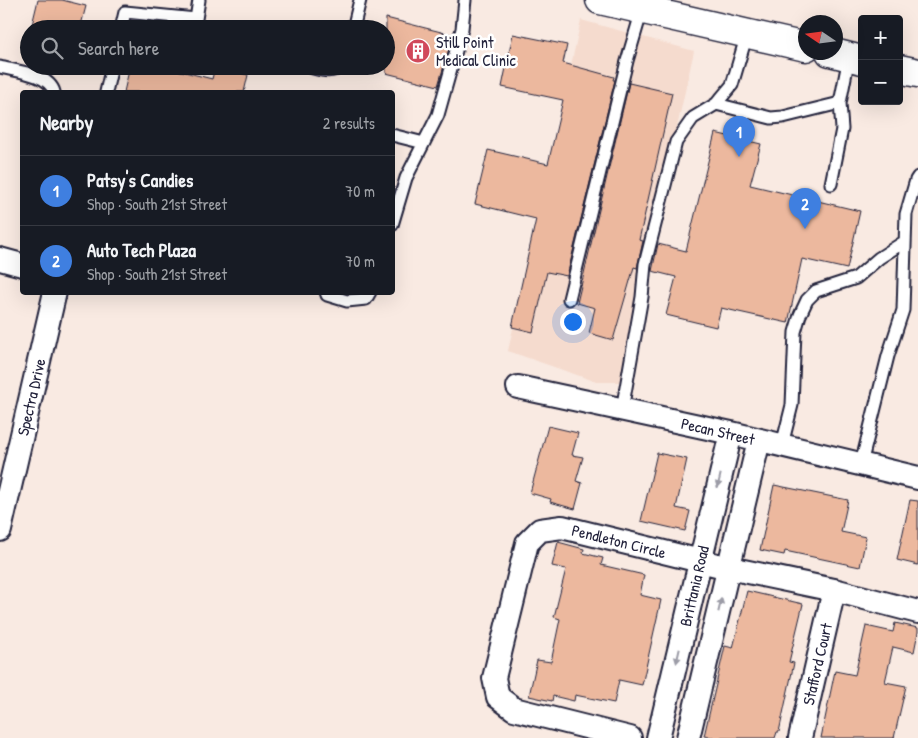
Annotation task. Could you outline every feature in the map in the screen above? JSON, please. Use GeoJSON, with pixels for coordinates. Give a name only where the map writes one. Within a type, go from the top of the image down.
{"type":"FeatureCollection","features":[{"type":"Feature","properties":{"kind":"main road"},"geometry":{"type":"LineString","coordinates":[[600,0],[798,45]]}},
{"type":"Feature","properties":{"kind":"main road"},"geometry":{"type":"LineString","coordinates":[[903,70],[918,73]]}},
{"type":"Feature","properties":{"kind":"street"},"geometry":{"type":"LineString","coordinates":[[0,259],[20,264]]}},
{"type":"Feature","properties":{"kind":"street","name":"Spectra Drive"},"geometry":{"type":"LineString","coordinates":[[0,530],[54,295]]}},
{"type":"Feature","properties":{"kind":"street","name":"Pecan Street"},"geometry":{"type":"LineString","coordinates":[[518,387],[731,433],[918,478]]}},
{"type":"Feature","properties":{"kind":"street","name":"Brittania Road"},"geometry":{"type":"LineString","coordinates":[[658,738],[731,433]]}},
{"type":"Feature","properties":{"kind":"street","name":"Brittania Road"},"geometry":{"type":"LineString","coordinates":[[688,738],[759,440]]}},
{"type":"Feature","properties":{"kind":"street","name":"Pendleton Circle"},"geometry":{"type":"LineString","coordinates":[[630,738],[514,709],[498,697],[494,678],[527,543],[540,530],[562,527],[729,568],[834,590],[918,612]]}},
{"type":"Feature","properties":{"kind":"street","name":"Stafford Court"},"geometry":{"type":"LineString","coordinates":[[800,738],[834,590]]}},
{"type":"Feature","properties":{"kind":"lane"},"geometry":{"type":"LineString","coordinates":[[123,20],[125,12],[196,19],[199,0]]}},
{"type":"Feature","properties":{"kind":"lane"},"geometry":{"type":"LineString","coordinates":[[355,20],[360,0]]}},
{"type":"Feature","properties":{"kind":"lane"},"geometry":{"type":"LineString","coordinates":[[395,215],[406,178],[438,115],[462,29],[465,0]]}},
{"type":"Feature","properties":{"kind":"lane"},"geometry":{"type":"LineString","coordinates":[[569,299],[627,61],[642,10]]}},
{"type":"Feature","properties":{"kind":"lane"},"geometry":{"type":"LineString","coordinates":[[622,410],[642,297],[644,264],[676,142],[693,118],[716,104],[732,85],[747,34]]}},
{"type":"Feature","properties":{"kind":"lane"},"geometry":{"type":"LineString","coordinates":[[831,184],[842,129],[840,103],[847,56]]}},
{"type":"Feature","properties":{"kind":"lane"},"geometry":{"type":"LineString","coordinates":[[0,67],[20,72]]}},
{"type":"Feature","properties":{"kind":"lane"},"geometry":{"type":"LineString","coordinates":[[32,75],[54,90]]}},
{"type":"Feature","properties":{"kind":"lane"},"geometry":{"type":"LineString","coordinates":[[106,90],[110,75]]}},
{"type":"Feature","properties":{"kind":"lane"},"geometry":{"type":"LineString","coordinates":[[716,104],[771,118],[783,117],[840,103]]}},
{"type":"Feature","properties":{"kind":"lane"},"geometry":{"type":"LineString","coordinates":[[395,136],[424,143]]}},
{"type":"Feature","properties":{"kind":"lane"},"geometry":{"type":"LineString","coordinates":[[861,464],[888,356],[903,310],[906,214],[918,177]]}},
{"type":"Feature","properties":{"kind":"lane"},"geometry":{"type":"LineString","coordinates":[[782,445],[792,405],[795,332],[807,300],[816,291],[856,278],[879,258],[904,242]]}},
{"type":"Feature","properties":{"kind":"lane"},"geometry":{"type":"LineString","coordinates":[[327,295],[347,301],[366,299],[368,295]]}},
{"type":"Feature","properties":{"kind":"shaded area"},"geometry":{"type":"Polygon","coordinates":[[[581,20],[694,51],[620,382],[597,382],[508,351],[581,20]]]}},
{"type":"Feature","properties":{"kind":"building"},"geometry":{"type":"Polygon","coordinates":[[[38,0],[62,0],[86,6],[82,20],[33,20],[38,0]]]}},
{"type":"Feature","properties":{"kind":"building","name":"Still Point Medical Clinic"},"geometry":{"type":"Polygon","coordinates":[[[395,20],[453,35],[438,86],[394,75],[395,20]]]}},
{"type":"Feature","properties":{"kind":"building"},"geometry":{"type":"Polygon","coordinates":[[[513,34],[567,45],[563,63],[614,77],[613,80],[615,80],[567,276],[547,272],[533,332],[512,327],[536,219],[475,204],[488,150],[548,164],[563,100],[502,87],[513,34]]]}},
{"type":"Feature","properties":{"kind":"building"},"geometry":{"type":"Polygon","coordinates":[[[128,75],[196,75],[212,79],[213,75],[248,75],[244,90],[124,90],[128,75]]]}},
{"type":"Feature","properties":{"kind":"building"},"geometry":{"type":"Polygon","coordinates":[[[629,83],[672,93],[639,240],[643,241],[637,268],[634,267],[613,340],[589,333],[595,308],[577,303],[629,83]]]}},
{"type":"Feature","properties":{"kind":"building"},"geometry":{"type":"Polygon","coordinates":[[[715,133],[761,144],[750,185],[860,211],[847,269],[802,259],[788,323],[721,308],[716,327],[666,315],[676,277],[652,271],[658,244],[686,251],[715,133]]]}},
{"type":"Feature","properties":{"kind":"building"},"geometry":{"type":"Polygon","coordinates":[[[548,426],[578,433],[572,455],[583,457],[576,481],[582,483],[575,509],[550,502],[551,499],[530,493],[548,426]]]}},
{"type":"Feature","properties":{"kind":"building"},"geometry":{"type":"Polygon","coordinates":[[[657,453],[687,459],[676,508],[690,511],[685,531],[641,521],[657,453]]]}},
{"type":"Feature","properties":{"kind":"building"},"geometry":{"type":"Polygon","coordinates":[[[774,485],[848,500],[841,532],[866,537],[860,567],[785,551],[784,555],[760,550],[774,485]]]}},
{"type":"Feature","properties":{"kind":"building"},"geometry":{"type":"Polygon","coordinates":[[[910,500],[918,501],[918,565],[897,560],[910,500]]]}},
{"type":"Feature","properties":{"kind":"building"},"geometry":{"type":"Polygon","coordinates":[[[558,542],[584,549],[583,553],[603,558],[601,565],[644,575],[640,595],[661,600],[642,685],[619,680],[614,703],[575,695],[574,701],[553,696],[552,701],[529,696],[537,660],[551,662],[560,619],[554,617],[566,569],[552,566],[558,542]]]}},
{"type":"Feature","properties":{"kind":"building"},"geometry":{"type":"Polygon","coordinates":[[[747,591],[803,604],[789,662],[794,663],[779,732],[777,732],[775,738],[714,738],[704,736],[725,646],[733,648],[747,591]]]}},
{"type":"Feature","properties":{"kind":"building"},"geometry":{"type":"Polygon","coordinates":[[[895,623],[918,628],[918,632],[914,652],[893,647],[885,682],[906,686],[894,738],[821,738],[835,671],[855,675],[866,626],[893,632],[895,623]]]}},
{"type":"Feature","properties":{"kind":"place","name":"Still Point Medical Clinic"},"geometry":{"type":"Point","coordinates":[418,51]}},
{"type":"Feature","properties":{"kind":"place","name":"Patsy's Candies"},"geometry":{"type":"Point","coordinates":[739,157]}},
{"type":"Feature","properties":{"kind":"place","name":"Auto Tech Plaza"},"geometry":{"type":"Point","coordinates":[805,229]}}]}
